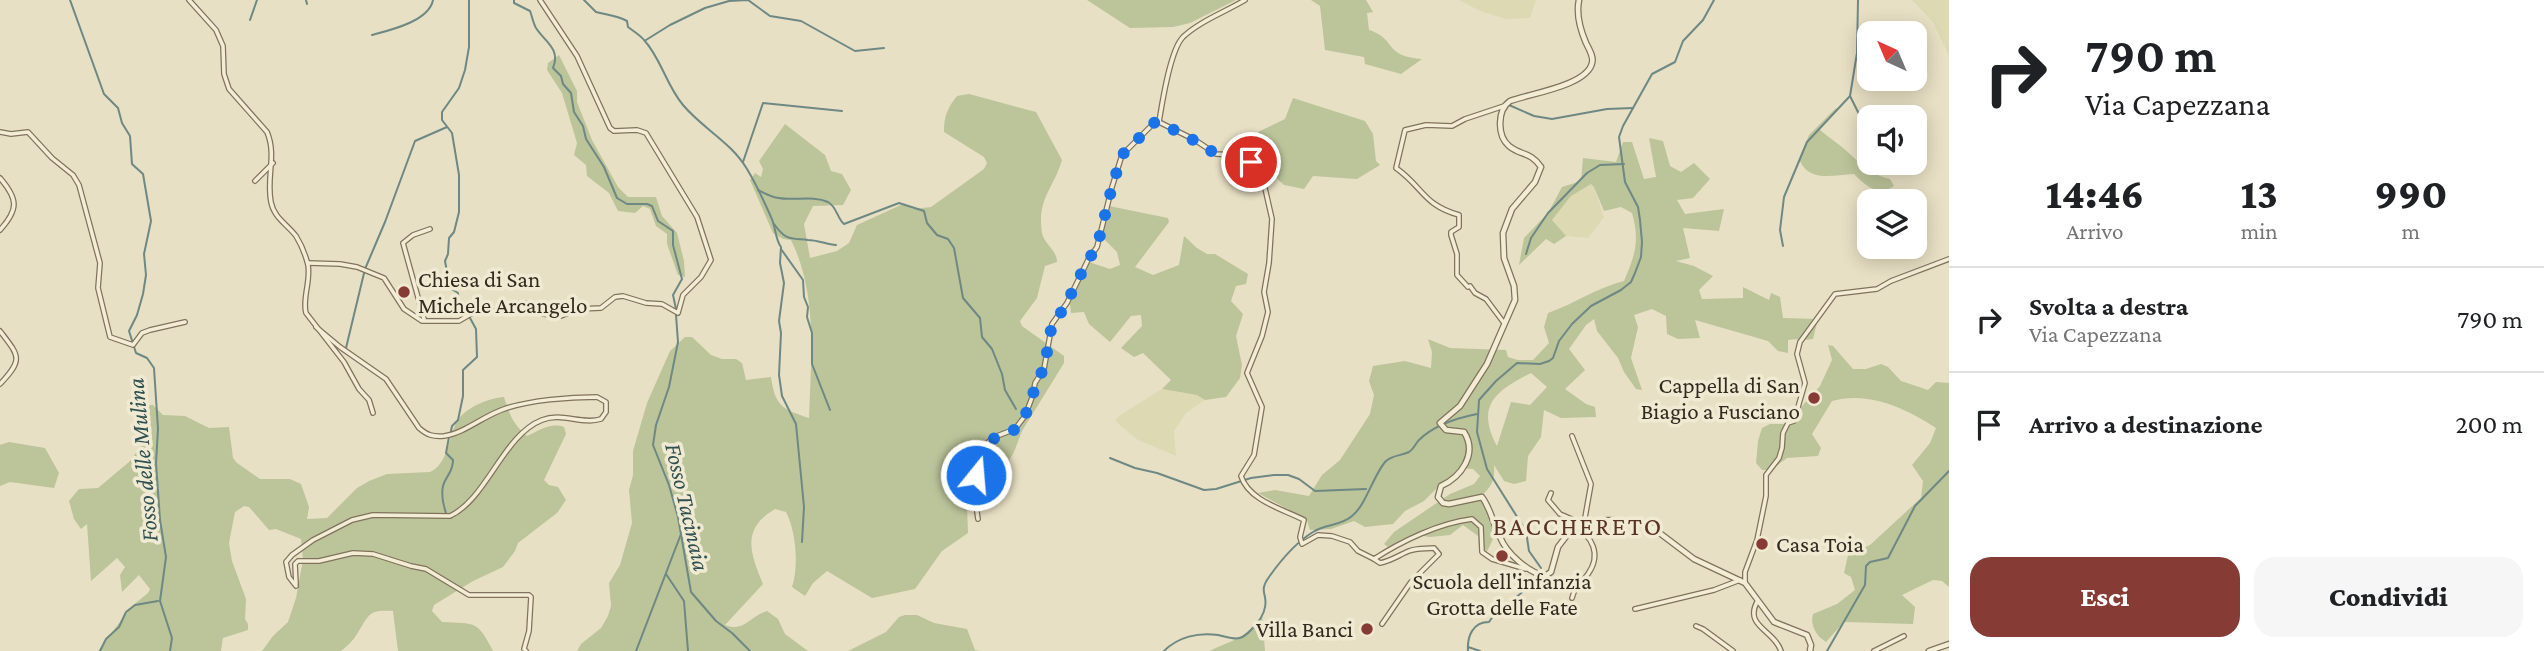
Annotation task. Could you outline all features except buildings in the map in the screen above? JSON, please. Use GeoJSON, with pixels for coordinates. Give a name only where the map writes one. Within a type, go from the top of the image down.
{"type":"FeatureCollection","features":[{"type":"Feature","properties":{"kind":"street"},"geometry":{"type":"LineString","coordinates":[[189,0],[216,30],[224,51],[226,83],[267,132],[273,163],[271,200],[274,210],[282,224],[297,237],[308,263],[308,292],[304,309],[369,401],[373,413]]}},
{"type":"Feature","properties":{"kind":"street"},"geometry":{"type":"LineString","coordinates":[[308,263],[357,267],[384,278],[404,309],[413,317],[424,319],[459,321],[476,310],[505,312],[520,303],[525,303],[543,314],[561,316],[578,309],[601,308],[615,297],[623,296],[646,303],[662,304],[677,313],[683,296],[710,265],[711,256],[697,217],[648,136],[641,131],[614,131],[610,128],[577,56],[540,0]]}},
{"type":"Feature","properties":{"kind":"street"},"geometry":{"type":"LineString","coordinates":[[978,519],[976,505],[982,491],[976,472],[983,448],[992,438],[1016,429],[1025,416],[1035,383],[1044,369],[1052,324],[1063,310],[1097,247],[1122,155],[1157,122],[1171,65],[1180,42],[1207,21],[1245,0]]}},
{"type":"Feature","properties":{"kind":"street"},"geometry":{"type":"LineString","coordinates":[[1504,323],[1486,299],[1475,293],[1457,275],[1457,254],[1451,232],[1459,227],[1458,215],[1429,202],[1412,180],[1396,168],[1405,130],[1426,125],[1452,126],[1504,106],[1510,101],[1554,89],[1587,73],[1592,59],[1578,17],[1579,0]]}},
{"type":"Feature","properties":{"kind":"street"},"geometry":{"type":"LineString","coordinates":[[1504,106],[1500,120],[1509,147],[1535,159],[1541,167],[1535,182],[1513,209],[1503,233],[1505,263],[1515,291],[1515,300],[1487,364],[1460,406],[1443,419],[1441,426],[1464,432],[1468,438],[1468,448],[1462,472],[1439,490],[1440,501],[1443,503],[1457,503],[1482,497],[1500,538],[1528,569]]}},
{"type":"Feature","properties":{"kind":"street"},"geometry":{"type":"LineString","coordinates":[[1157,122],[1216,154],[1234,155],[1251,162],[1262,175],[1272,219],[1264,292],[1268,312],[1262,336],[1247,373],[1262,407],[1254,455],[1241,478],[1261,501],[1304,520],[1300,537],[1302,544],[1318,535],[1332,536],[1350,542],[1358,551],[1380,564],[1421,549],[1434,548],[1439,554],[1411,582],[1382,624]]}},
{"type":"Feature","properties":{"kind":"street"},"geometry":{"type":"LineString","coordinates":[[0,132],[28,132],[73,175],[79,185],[100,263],[98,288],[110,337],[133,345],[142,333],[160,326],[185,322]]}},
{"type":"Feature","properties":{"kind":"street"},"geometry":{"type":"LineString","coordinates":[[255,181],[273,163]]}},
{"type":"Feature","properties":{"kind":"street"},"geometry":{"type":"LineString","coordinates":[[0,177],[13,193],[14,202],[13,213],[0,230]]}},
{"type":"Feature","properties":{"kind":"street"},"geometry":{"type":"LineString","coordinates":[[424,319],[402,243],[413,235],[430,229]]}},
{"type":"Feature","properties":{"kind":"street"},"geometry":{"type":"LineString","coordinates":[[1743,582],[1757,540],[1765,499],[1766,475],[1779,458],[1783,433],[1788,423],[1794,421],[1805,383],[1797,354],[1800,342],[1835,294],[1877,289],[1949,259]]}},
{"type":"Feature","properties":{"kind":"street"},"geometry":{"type":"LineString","coordinates":[[316,327],[386,379],[419,428],[434,437],[456,433],[503,409],[530,403],[597,397],[606,402],[606,412],[601,419],[593,422],[555,417],[534,424],[492,470],[470,502],[459,512],[450,516],[373,515],[352,520],[324,534],[286,562],[289,577],[296,586],[295,569],[298,561],[319,561],[353,553],[373,554],[426,569],[469,596],[529,595],[531,597],[529,631],[524,649],[526,651]]}},
{"type":"Feature","properties":{"kind":"street"},"geometry":{"type":"LineString","coordinates":[[0,331],[13,346],[17,361],[16,366],[0,384]]}},
{"type":"Feature","properties":{"kind":"street"},"geometry":{"type":"LineString","coordinates":[[1572,436],[1591,484],[1583,523]]}},
{"type":"Feature","properties":{"kind":"street"},"geometry":{"type":"LineString","coordinates":[[1551,493],[1548,500],[1557,512],[1583,523]]}},
{"type":"Feature","properties":{"kind":"street"},"geometry":{"type":"LineString","coordinates":[[1374,559],[1437,528],[1472,519],[1481,527],[1482,552],[1510,566],[1548,575],[1553,568],[1558,547],[1572,527],[1583,523],[1610,521],[1645,525],[1694,559],[1743,582],[1774,622],[1807,635],[1810,651]]}},
{"type":"Feature","properties":{"kind":"street"},"geometry":{"type":"LineString","coordinates":[[1572,527],[1588,533],[1595,551],[1594,562],[1588,575],[1576,586],[1572,598]]}},
{"type":"Feature","properties":{"kind":"street"},"geometry":{"type":"LineString","coordinates":[[1635,609],[1743,582]]}},
{"type":"Feature","properties":{"kind":"street"},"geometry":{"type":"LineString","coordinates":[[1757,602],[1753,617],[1776,640],[1781,651]]}},
{"type":"Feature","properties":{"kind":"street"},"geometry":{"type":"LineString","coordinates":[[1696,626],[1732,651]]}},
{"type":"Feature","properties":{"kind":"street"},"geometry":{"type":"LineString","coordinates":[[1876,651],[1904,636]]}},
{"type":"Feature","properties":{"kind":"street"},"geometry":{"type":"LineString","coordinates":[[1929,651],[1949,644]]}},
{"type":"Feature","properties":{"kind":"shaded area"},"geometry":{"type":"Polygon","coordinates":[[[1459,0],[1536,0],[1530,18],[1506,19],[1480,11],[1459,0]]]}},
{"type":"Feature","properties":{"kind":"shaded area"},"geometry":{"type":"Polygon","coordinates":[[[1912,0],[1949,0],[1949,56],[1933,22],[1912,0]]]}},
{"type":"Feature","properties":{"kind":"shaded area"},"geometry":{"type":"Polygon","coordinates":[[[1591,184],[1604,217],[1588,238],[1566,236],[1552,220],[1571,196],[1591,184]]]}},
{"type":"Feature","properties":{"kind":"shaded area"},"geometry":{"type":"Polygon","coordinates":[[[1162,389],[1198,395],[1205,400],[1186,413],[1174,431],[1176,456],[1138,440],[1115,421],[1162,389]]]}},
{"type":"Feature","properties":{"kind":"green space"},"geometry":{"type":"Polygon","coordinates":[[[1087,0],[1236,0],[1190,23],[1173,27],[1130,28],[1087,0]]]}},
{"type":"Feature","properties":{"kind":"green space"},"geometry":{"type":"Polygon","coordinates":[[[1311,0],[1366,0],[1373,12],[1367,13],[1369,30],[1384,38],[1395,51],[1422,59],[1401,74],[1365,64],[1364,57],[1325,50],[1320,6],[1311,0]]]}},
{"type":"Feature","properties":{"kind":"green space"},"geometry":{"type":"Polygon","coordinates":[[[559,55],[577,91],[577,102],[592,140],[618,187],[628,197],[656,197],[662,216],[677,233],[685,277],[678,275],[667,244],[667,234],[656,226],[650,209],[643,206],[635,213],[618,211],[609,193],[587,176],[586,165],[574,155],[577,143],[562,93],[547,70],[548,63],[559,55]]]}},
{"type":"Feature","properties":{"kind":"green space"},"geometry":{"type":"Polygon","coordinates":[[[969,94],[1036,112],[1062,160],[1044,202],[1041,221],[1043,237],[1055,254],[1057,262],[1045,266],[1037,298],[1020,321],[1022,326],[1064,356],[1064,363],[1022,431],[1002,472],[987,466],[967,505],[968,533],[942,551],[915,589],[872,598],[827,571],[813,583],[805,596],[792,587],[796,559],[789,520],[786,512],[775,509],[757,525],[751,542],[763,584],[725,625],[737,627],[767,611],[778,619],[785,634],[808,651],[577,651],[581,644],[601,628],[608,616],[611,606],[609,583],[620,565],[632,523],[629,490],[633,475],[633,451],[647,403],[670,351],[685,337],[692,337],[711,355],[722,359],[736,359],[742,363],[746,380],[771,377],[781,405],[809,418],[811,327],[800,261],[791,240],[773,233],[750,180],[755,173],[761,177],[763,169],[759,161],[785,124],[825,155],[831,171],[842,174],[851,190],[843,205],[813,206],[804,224],[810,258],[837,251],[849,243],[857,225],[903,204],[914,209],[931,207],[984,169],[987,163],[984,157],[944,132],[945,117],[951,105],[957,96],[969,94]]]}},
{"type":"Feature","properties":{"kind":"green space"},"geometry":{"type":"Polygon","coordinates":[[[1293,98],[1365,121],[1373,134],[1376,161],[1380,165],[1357,179],[1313,176],[1304,189],[1284,185],[1257,160],[1266,143],[1258,132],[1285,119],[1293,98]]]}},
{"type":"Feature","properties":{"kind":"green space"},"geometry":{"type":"Polygon","coordinates":[[[1836,108],[1838,110],[1819,129],[1857,160],[1857,175],[1878,175],[1890,179],[1894,186],[1888,189],[1872,189],[1854,174],[1822,176],[1809,172],[1799,159],[1809,135],[1836,108]]]}},
{"type":"Feature","properties":{"kind":"green space"},"geometry":{"type":"Polygon","coordinates":[[[1649,138],[1663,141],[1670,166],[1681,172],[1694,163],[1710,179],[1693,198],[1677,200],[1685,214],[1724,209],[1719,231],[1683,228],[1690,258],[1676,261],[1694,266],[1713,276],[1699,290],[1702,299],[1743,298],[1743,287],[1769,300],[1771,293],[1780,297],[1783,318],[1818,319],[1813,339],[1788,340],[1788,353],[1778,351],[1768,341],[1695,320],[1700,338],[1678,339],[1667,334],[1666,316],[1652,309],[1634,315],[1638,327],[1631,358],[1642,390],[1636,389],[1624,372],[1618,358],[1597,331],[1594,319],[1586,325],[1569,349],[1585,370],[1565,389],[1595,407],[1596,417],[1561,418],[1544,410],[1541,437],[1528,456],[1526,481],[1514,484],[1504,481],[1494,465],[1492,483],[1480,497],[1494,525],[1491,544],[1486,553],[1479,548],[1478,536],[1463,525],[1450,535],[1417,535],[1388,547],[1384,544],[1394,532],[1450,494],[1474,484],[1480,476],[1473,469],[1461,468],[1424,501],[1405,511],[1393,524],[1365,527],[1354,521],[1331,529],[1310,530],[1307,520],[1258,493],[1275,490],[1309,496],[1322,475],[1340,460],[1370,414],[1374,395],[1369,381],[1373,366],[1405,361],[1431,368],[1432,352],[1428,339],[1450,348],[1506,350],[1508,357],[1533,360],[1549,343],[1544,327],[1548,313],[1624,281],[1633,255],[1636,232],[1632,213],[1621,207],[1604,211],[1591,184],[1571,196],[1552,220],[1566,236],[1554,244],[1546,239],[1519,265],[1524,238],[1548,213],[1562,187],[1581,181],[1583,158],[1616,162],[1623,142],[1632,142],[1644,179],[1656,177],[1649,138]],[[1531,373],[1498,394],[1492,402],[1488,421],[1497,446],[1511,402],[1530,405],[1547,387],[1531,373]]]}},
{"type":"Feature","properties":{"kind":"green space"},"geometry":{"type":"Polygon","coordinates":[[[1109,206],[1168,218],[1169,222],[1135,267],[1153,275],[1179,265],[1184,236],[1207,254],[1215,254],[1248,274],[1246,284],[1236,286],[1231,301],[1243,314],[1236,336],[1242,365],[1240,378],[1226,397],[1205,400],[1197,395],[1162,389],[1171,380],[1143,353],[1134,357],[1121,348],[1142,326],[1141,315],[1131,316],[1110,342],[1089,324],[1084,312],[1071,313],[1070,304],[1089,262],[1110,269],[1120,265],[1117,252],[1102,237],[1109,206]]]}},
{"type":"Feature","properties":{"kind":"green space"},"geometry":{"type":"Polygon","coordinates":[[[1828,345],[1833,346],[1853,369],[1866,369],[1881,364],[1888,367],[1901,381],[1928,390],[1936,382],[1949,383],[1949,587],[1942,581],[1933,580],[1902,595],[1915,607],[1913,624],[1844,622],[1826,642],[1815,630],[1813,614],[1837,604],[1855,590],[1851,577],[1844,573],[1848,555],[1870,545],[1921,498],[1923,481],[1912,465],[1930,443],[1936,428],[1886,403],[1860,398],[1832,401],[1812,434],[1821,448],[1818,456],[1787,458],[1771,470],[1762,470],[1756,463],[1762,428],[1770,424],[1786,424],[1820,386],[1832,360],[1828,345]]]}},
{"type":"Feature","properties":{"kind":"green space"},"geometry":{"type":"Polygon","coordinates":[[[504,397],[512,418],[527,436],[549,426],[564,427],[566,434],[544,480],[549,485],[558,487],[566,500],[557,513],[518,543],[503,567],[473,581],[434,605],[432,611],[442,622],[469,624],[479,629],[493,651],[398,651],[393,611],[379,611],[370,615],[354,639],[341,651],[262,651],[288,622],[296,598],[303,560],[301,539],[276,529],[269,530],[249,507],[244,506],[235,512],[229,543],[232,561],[246,599],[245,619],[248,630],[223,638],[221,651],[98,651],[132,606],[150,589],[139,575],[122,592],[120,575],[125,567],[117,558],[91,581],[87,524],[81,529],[74,519],[69,501],[79,489],[98,488],[129,462],[148,437],[148,405],[153,405],[163,415],[185,416],[209,428],[229,427],[233,458],[237,463],[260,479],[290,479],[301,484],[309,507],[307,519],[327,518],[357,488],[387,474],[430,472],[444,457],[460,418],[477,405],[504,397]]]}},
{"type":"Feature","properties":{"kind":"green space"},"geometry":{"type":"Polygon","coordinates":[[[9,442],[45,448],[59,473],[54,488],[10,482],[0,486],[0,445],[9,442]]]}},
{"type":"Feature","properties":{"kind":"green space"},"geometry":{"type":"Polygon","coordinates":[[[917,615],[934,623],[967,629],[975,650],[980,651],[848,651],[886,632],[899,617],[917,615]]]}},
{"type":"Feature","properties":{"kind":"green space"},"geometry":{"type":"Polygon","coordinates":[[[1262,615],[1265,651],[1209,651],[1245,634],[1262,615]]]}},
{"type":"Feature","properties":{"kind":"waterway","name":"Fosso delle Mulina"},"geometry":{"type":"LineString","coordinates":[[70,0],[104,94],[118,108],[122,123],[130,136],[132,164],[143,174],[151,221],[144,254],[146,275],[143,294],[129,331],[136,353],[147,358],[154,368],[158,429],[156,463],[166,557],[160,601],[172,638],[170,651]]}},
{"type":"Feature","properties":{"kind":"waterway"},"geometry":{"type":"LineString","coordinates":[[250,20],[257,0]]}},
{"type":"Feature","properties":{"kind":"waterway"},"geometry":{"type":"LineString","coordinates":[[306,0],[307,4]]}},
{"type":"Feature","properties":{"kind":"waterway"},"geometry":{"type":"LineString","coordinates":[[372,35],[417,19],[430,7],[433,0]]}},
{"type":"Feature","properties":{"kind":"waterway"},"geometry":{"type":"LineString","coordinates":[[465,314],[459,306],[458,293],[450,288],[445,261],[449,238],[454,232],[459,212],[459,175],[452,133],[442,120],[442,112],[459,88],[465,70],[469,47],[469,0]]}},
{"type":"Feature","properties":{"kind":"waterway","name":"Fosso Tacinaia"},"geometry":{"type":"LineString","coordinates":[[514,0],[514,3],[530,11],[536,28],[554,51],[553,68],[571,93],[574,112],[583,126],[586,139],[604,167],[617,198],[627,204],[652,206],[658,221],[673,231],[673,245],[682,279],[673,295],[676,309]]}},
{"type":"Feature","properties":{"kind":"waterway"},"geometry":{"type":"LineString","coordinates":[[584,0],[596,12],[627,21],[628,27],[650,47],[683,105],[740,159],[773,221],[781,247],[780,263],[784,283],[779,321],[779,375],[782,396],[796,424],[804,507],[802,542]]}},
{"type":"Feature","properties":{"kind":"waterway"},"geometry":{"type":"LineString","coordinates":[[646,40],[705,8],[729,1],[748,0],[770,16],[801,21],[855,51],[884,48]]}},
{"type":"Feature","properties":{"kind":"waterway"},"geometry":{"type":"LineString","coordinates":[[1541,568],[1529,551],[1526,531],[1487,469],[1477,432],[1479,400],[1517,363],[1540,364],[1553,358],[1559,341],[1572,324],[1591,306],[1631,282],[1641,257],[1642,242],[1638,207],[1625,182],[1619,137],[1652,74],[1675,62],[1683,41],[1703,20],[1714,0]]}},
{"type":"Feature","properties":{"kind":"waterway"},"geometry":{"type":"LineString","coordinates":[[1857,110],[1850,96],[1857,53],[1858,0]]}},
{"type":"Feature","properties":{"kind":"waterway"},"geometry":{"type":"LineString","coordinates":[[1783,246],[1780,230],[1784,197],[1807,142],[1850,96]]}},
{"type":"Feature","properties":{"kind":"waterway"},"geometry":{"type":"LineString","coordinates":[[743,162],[763,103],[842,111]]}},
{"type":"Feature","properties":{"kind":"waterway"},"geometry":{"type":"LineString","coordinates":[[1509,105],[1534,116],[1552,119],[1607,109],[1633,108]]}},
{"type":"Feature","properties":{"kind":"waterway"},"geometry":{"type":"LineString","coordinates":[[346,348],[365,269],[415,141],[447,127]]}},
{"type":"Feature","properties":{"kind":"waterway"},"geometry":{"type":"LineString","coordinates":[[1526,254],[1531,238],[1548,213],[1587,173],[1600,165],[1624,164]]}},
{"type":"Feature","properties":{"kind":"waterway"},"geometry":{"type":"LineString","coordinates":[[758,190],[779,198],[828,202],[844,224],[899,203],[924,211],[927,223],[937,235],[948,239],[954,248],[963,298],[980,318],[982,337],[992,349],[1005,390],[1016,409]]}},
{"type":"Feature","properties":{"kind":"waterway"},"geometry":{"type":"LineString","coordinates":[[774,224],[789,238],[836,245]]}},
{"type":"Feature","properties":{"kind":"waterway"},"geometry":{"type":"LineString","coordinates":[[781,249],[803,280],[807,317],[812,333],[812,364],[830,410]]}},
{"type":"Feature","properties":{"kind":"waterway","name":"Fosso Tacinaia"},"geometry":{"type":"LineString","coordinates":[[676,315],[678,342],[653,445],[678,517],[691,592],[716,621],[750,651]]}},
{"type":"Feature","properties":{"kind":"waterway"},"geometry":{"type":"LineString","coordinates":[[451,431],[458,420],[463,396],[463,370],[477,357],[476,329],[470,318]]}},
{"type":"Feature","properties":{"kind":"waterway"},"geometry":{"type":"LineString","coordinates":[[1164,651],[1176,642],[1196,635],[1211,634],[1236,638],[1247,634],[1263,613],[1266,582],[1294,547],[1318,529],[1343,522],[1352,516],[1387,460],[1409,452],[1419,440],[1439,426],[1477,414]]}},
{"type":"Feature","properties":{"kind":"waterway"},"geometry":{"type":"LineString","coordinates":[[446,513],[442,489],[452,468],[453,460],[446,453],[449,437]]}},
{"type":"Feature","properties":{"kind":"waterway"},"geometry":{"type":"LineString","coordinates":[[1110,458],[1204,490],[1274,475],[1288,475],[1299,479],[1315,491],[1366,489]]}},
{"type":"Feature","properties":{"kind":"waterway"},"geometry":{"type":"LineString","coordinates":[[1827,651],[1865,585],[1866,566],[1870,562],[1888,558],[1915,506],[1949,471]]}},
{"type":"Feature","properties":{"kind":"waterway"},"geometry":{"type":"LineString","coordinates":[[636,651],[681,534]]}},
{"type":"Feature","properties":{"kind":"waterway"},"geometry":{"type":"LineString","coordinates":[[666,574],[684,601],[688,651]]}},
{"type":"Feature","properties":{"kind":"waterway"},"geometry":{"type":"LineString","coordinates":[[1468,651],[1470,635],[1475,627],[1489,622],[1496,612],[1532,584]]}},
{"type":"Feature","properties":{"kind":"waterway"},"geometry":{"type":"LineString","coordinates":[[100,651],[106,639],[119,627],[126,612],[135,605],[158,601]]}},
{"type":"Feature","properties":{"kind":"waterway"},"geometry":{"type":"LineString","coordinates":[[1468,647],[1480,651]]}},
{"type":"Feature","properties":{"kind":"place","name":"Chiesa di San Michele Arcangelo"},"geometry":{"type":"Point","coordinates":[404,292]}},
{"type":"Feature","properties":{"kind":"place","name":"Cappella di San Biagio a Fusciano"},"geometry":{"type":"Point","coordinates":[1814,398]}},
{"type":"Feature","properties":{"kind":"place","name":"Casa Toia"},"geometry":{"type":"Point","coordinates":[1762,544]}},
{"type":"Feature","properties":{"kind":"place","name":"Scuola dell'infanzia Grotta delle Fate"},"geometry":{"type":"Point","coordinates":[1502,556]}},
{"type":"Feature","properties":{"kind":"place","name":"Villa Banci"},"geometry":{"type":"Point","coordinates":[1367,629]}},
{"type":"Feature","properties":{"kind":"district","name":"BACCHERETO"},"geometry":{"type":"Point","coordinates":[1578,526]}},
{"type":"Feature","properties":{"kind":"route"},"geometry":{"type":"LineString","coordinates":[[976,475],[980,454],[988,441],[1016,429],[1025,416],[1035,383],[1044,369],[1050,328],[1063,310],[1097,247],[1112,187],[1126,150],[1155,122],[1159,122],[1216,154],[1234,155],[1251,162]]}}]}
